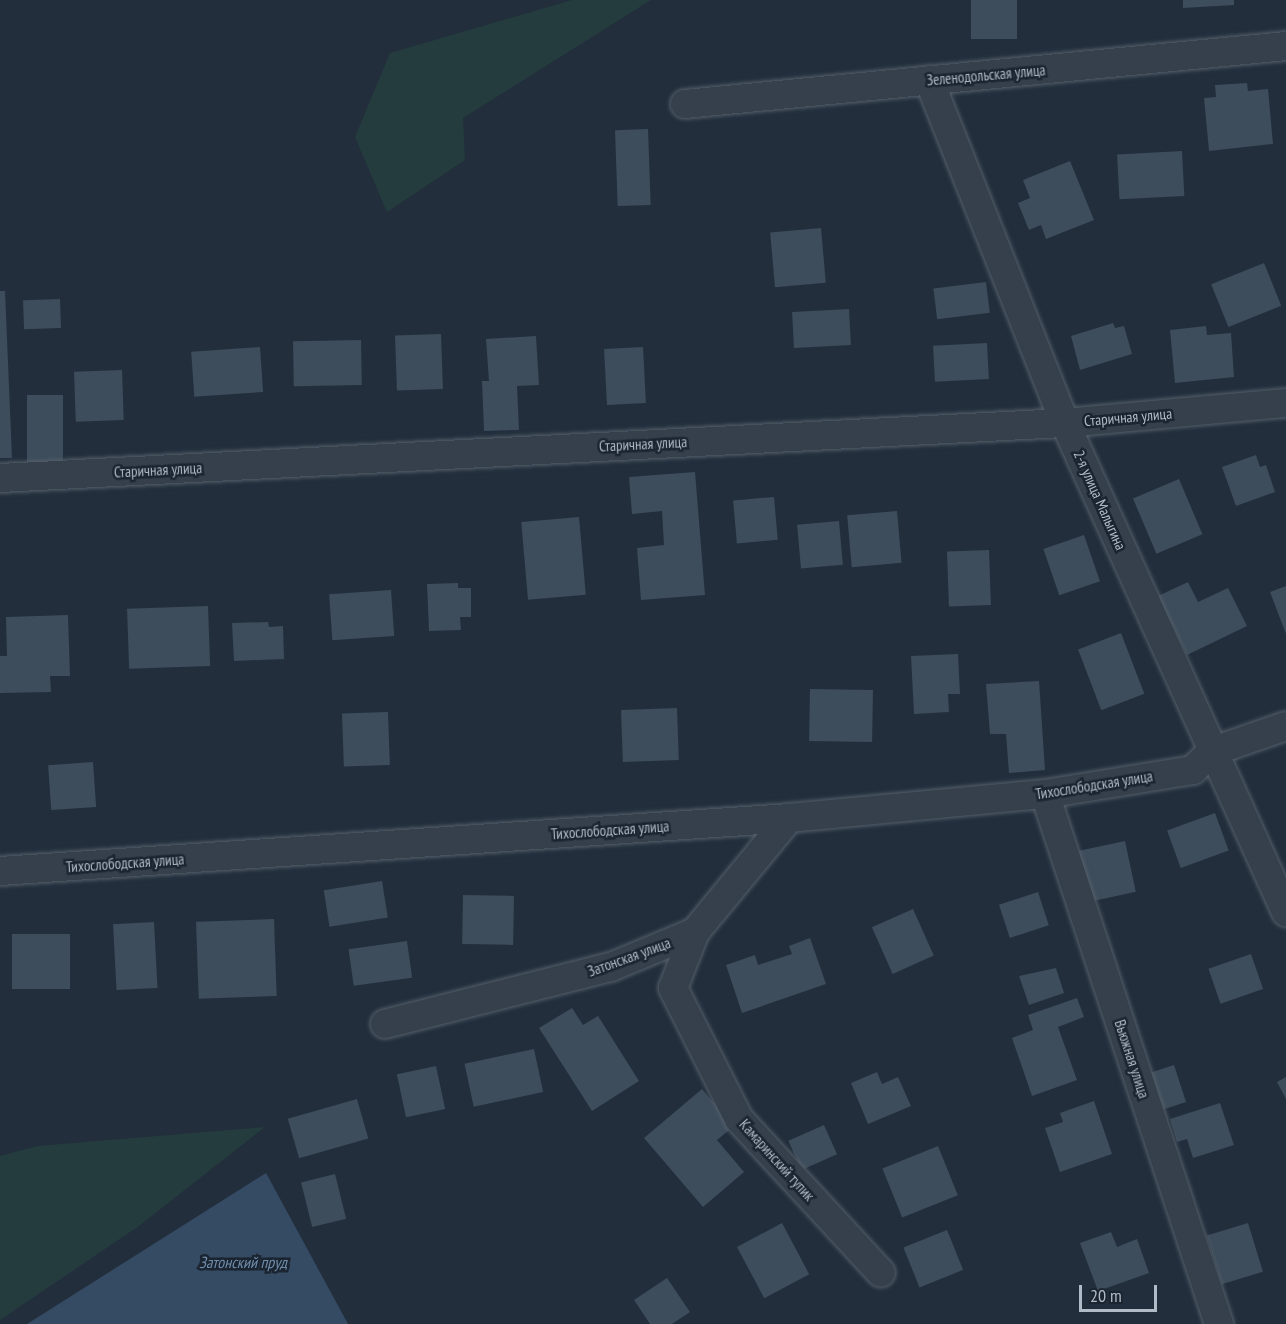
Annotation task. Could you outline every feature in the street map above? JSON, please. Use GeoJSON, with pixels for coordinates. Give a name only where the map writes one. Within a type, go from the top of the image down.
{"type":"FeatureCollection","features":[{"type":"Feature","properties":{"kind":"street","name":"Зеленодольская улица"},"geometry":{"type":"LineString","coordinates":[[685,104],[1286,46]]}},
{"type":"Feature","properties":{"kind":"street","name":"2-я улица Малыгина"},"geometry":{"type":"LineString","coordinates":[[929,80],[1065,423],[1211,752],[1286,912]]}},
{"type":"Feature","properties":{"kind":"street","name":"Старичная улица"},"geometry":{"type":"LineString","coordinates":[[0,478],[1065,423],[1286,403]]}},
{"type":"Feature","properties":{"kind":"street"},"geometry":{"type":"LineString","coordinates":[[1211,752],[1286,726]]}},
{"type":"Feature","properties":{"kind":"street","name":"Тихослободская улица"},"geometry":{"type":"LineString","coordinates":[[0,871],[789,818],[1045,794],[1193,770],[1211,752]]}},
{"type":"Feature","properties":{"kind":"street","name":"Вьюжная улица"},"geometry":{"type":"LineString","coordinates":[[1045,794],[1219,1324]]}},
{"type":"Feature","properties":{"kind":"street","name":"Затонская улица"},"geometry":{"type":"LineString","coordinates":[[385,1024],[611,967],[695,932],[789,818]]}},
{"type":"Feature","properties":{"kind":"street","name":"Камаринский тупик"},"geometry":{"type":"LineString","coordinates":[[695,932],[674,988],[739,1119],[881,1273]]}},
{"type":"Feature","properties":{"kind":"green space"},"geometry":{"type":"Polygon","coordinates":[[[572,0],[651,0],[463,118],[465,160],[387,212],[355,137],[390,53],[572,0]]]}},
{"type":"Feature","properties":{"kind":"green space"},"geometry":{"type":"Polygon","coordinates":[[[265,1127],[139,1226],[0,1320],[0,1156],[37,1146],[265,1127]]]}},
{"type":"Feature","properties":{"kind":"water","name":"Затонский пруд"},"geometry":{"type":"Polygon","coordinates":[[[266,1173],[348,1324],[27,1324],[266,1173]]]}},
{"type":"Feature","properties":{"kind":"building"},"geometry":{"type":"Polygon","coordinates":[[[971,0],[1017,0],[1017,39],[971,39],[971,0]]]}},
{"type":"Feature","properties":{"kind":"building"},"geometry":{"type":"Polygon","coordinates":[[[1183,0],[1234,0],[1234,5],[1183,8],[1183,0]]]}},
{"type":"Feature","properties":{"kind":"building"},"geometry":{"type":"Polygon","coordinates":[[[1247,83],[1248,91],[1268,89],[1273,144],[1209,151],[1204,98],[1216,97],[1215,85],[1247,83]]]}},
{"type":"Feature","properties":{"kind":"building"},"geometry":{"type":"Polygon","coordinates":[[[648,129],[651,205],[618,206],[615,130],[648,129]]]}},
{"type":"Feature","properties":{"kind":"building"},"geometry":{"type":"Polygon","coordinates":[[[1182,151],[1184,196],[1119,199],[1117,154],[1182,151]]]}},
{"type":"Feature","properties":{"kind":"building"},"geometry":{"type":"Polygon","coordinates":[[[1070,161],[1094,220],[1046,239],[1041,225],[1029,230],[1018,203],[1030,198],[1023,180],[1070,161]]]}},
{"type":"Feature","properties":{"kind":"building"},"geometry":{"type":"Polygon","coordinates":[[[821,228],[826,283],[775,287],[770,232],[821,228]]]}},
{"type":"Feature","properties":{"kind":"building"},"geometry":{"type":"Polygon","coordinates":[[[1264,263],[1281,306],[1228,327],[1211,284],[1264,263]]]}},
{"type":"Feature","properties":{"kind":"building"},"geometry":{"type":"Polygon","coordinates":[[[986,282],[990,313],[937,319],[933,288],[986,282]]]}},
{"type":"Feature","properties":{"kind":"building"},"geometry":{"type":"Polygon","coordinates":[[[0,291],[5,291],[12,458],[0,458],[0,291]]]}},
{"type":"Feature","properties":{"kind":"building"},"geometry":{"type":"Polygon","coordinates":[[[60,299],[61,328],[24,329],[23,300],[60,299]]]}},
{"type":"Feature","properties":{"kind":"building"},"geometry":{"type":"Polygon","coordinates":[[[849,309],[851,345],[794,348],[792,312],[849,309]]]}},
{"type":"Feature","properties":{"kind":"building"},"geometry":{"type":"Polygon","coordinates":[[[1113,323],[1115,328],[1124,326],[1132,354],[1080,370],[1071,336],[1113,323]]]}},
{"type":"Feature","properties":{"kind":"building"},"geometry":{"type":"Polygon","coordinates":[[[1206,326],[1207,335],[1231,333],[1234,377],[1175,383],[1170,330],[1206,326]]]}},
{"type":"Feature","properties":{"kind":"building"},"geometry":{"type":"Polygon","coordinates":[[[441,334],[443,389],[397,391],[395,336],[441,334]]]}},
{"type":"Feature","properties":{"kind":"building"},"geometry":{"type":"Polygon","coordinates":[[[536,336],[539,385],[517,386],[519,430],[484,431],[482,381],[489,381],[486,339],[536,336]]]}},
{"type":"Feature","properties":{"kind":"building"},"geometry":{"type":"Polygon","coordinates":[[[361,340],[362,385],[294,386],[293,341],[361,340]]]}},
{"type":"Feature","properties":{"kind":"building"},"geometry":{"type":"Polygon","coordinates":[[[987,343],[989,379],[935,382],[933,346],[987,343]]]}},
{"type":"Feature","properties":{"kind":"building"},"geometry":{"type":"Polygon","coordinates":[[[260,347],[263,392],[194,397],[191,352],[260,347]]]}},
{"type":"Feature","properties":{"kind":"building"},"geometry":{"type":"Polygon","coordinates":[[[643,347],[646,403],[607,405],[604,349],[643,347]]]}},
{"type":"Feature","properties":{"kind":"building"},"geometry":{"type":"Polygon","coordinates":[[[122,370],[124,420],[76,422],[74,372],[122,370]]]}},
{"type":"Feature","properties":{"kind":"building"},"geometry":{"type":"Polygon","coordinates":[[[27,395],[63,395],[63,466],[27,466],[27,395]]]}},
{"type":"Feature","properties":{"kind":"building"},"geometry":{"type":"Polygon","coordinates":[[[1256,455],[1260,467],[1266,465],[1275,492],[1236,506],[1222,467],[1256,455]]]}},
{"type":"Feature","properties":{"kind":"building"},"geometry":{"type":"Polygon","coordinates":[[[695,472],[705,595],[641,600],[637,548],[664,545],[662,511],[632,514],[629,477],[695,472]]]}},
{"type":"Feature","properties":{"kind":"building"},"geometry":{"type":"Polygon","coordinates":[[[1179,479],[1202,534],[1156,554],[1133,499],[1179,479]]]}},
{"type":"Feature","properties":{"kind":"building"},"geometry":{"type":"Polygon","coordinates":[[[774,497],[778,540],[737,543],[733,501],[774,497]]]}},
{"type":"Feature","properties":{"kind":"building"},"geometry":{"type":"Polygon","coordinates":[[[897,511],[902,563],[852,567],[847,515],[897,511]]]}},
{"type":"Feature","properties":{"kind":"building"},"geometry":{"type":"Polygon","coordinates":[[[579,517],[586,595],[528,600],[521,522],[579,517]]]}},
{"type":"Feature","properties":{"kind":"building"},"geometry":{"type":"Polygon","coordinates":[[[839,521],[843,565],[801,568],[797,525],[839,521]]]}},
{"type":"Feature","properties":{"kind":"building"},"geometry":{"type":"Polygon","coordinates":[[[1084,535],[1100,581],[1059,595],[1043,549],[1084,535]]]}},
{"type":"Feature","properties":{"kind":"building"},"geometry":{"type":"Polygon","coordinates":[[[989,550],[991,605],[949,606],[947,551],[989,550]]]}},
{"type":"Feature","properties":{"kind":"building"},"geometry":{"type":"Polygon","coordinates":[[[1188,582],[1198,602],[1228,588],[1247,626],[1187,655],[1158,596],[1188,582]]]}},
{"type":"Feature","properties":{"kind":"building"},"geometry":{"type":"Polygon","coordinates":[[[458,583],[458,588],[471,588],[471,617],[460,617],[461,630],[429,631],[427,584],[458,583]]]}},
{"type":"Feature","properties":{"kind":"building"},"geometry":{"type":"Polygon","coordinates":[[[1286,586],[1286,634],[1270,592],[1286,586]]]}},
{"type":"Feature","properties":{"kind":"building"},"geometry":{"type":"Polygon","coordinates":[[[391,590],[394,636],[332,640],[329,594],[391,590]]]}},
{"type":"Feature","properties":{"kind":"building"},"geometry":{"type":"Polygon","coordinates":[[[208,606],[210,666],[129,669],[127,609],[208,606]]]}},
{"type":"Feature","properties":{"kind":"building"},"geometry":{"type":"Polygon","coordinates":[[[68,615],[70,676],[50,676],[51,692],[0,693],[0,656],[7,656],[6,617],[68,615]]]}},
{"type":"Feature","properties":{"kind":"building"},"geometry":{"type":"Polygon","coordinates":[[[268,622],[269,627],[283,626],[284,659],[234,661],[232,623],[268,622]]]}},
{"type":"Feature","properties":{"kind":"building"},"geometry":{"type":"Polygon","coordinates":[[[1121,633],[1144,694],[1101,710],[1078,649],[1121,633]]]}},
{"type":"Feature","properties":{"kind":"building"},"geometry":{"type":"Polygon","coordinates":[[[958,654],[960,694],[948,694],[949,712],[914,714],[911,656],[958,654]]]}},
{"type":"Feature","properties":{"kind":"building"},"geometry":{"type":"Polygon","coordinates":[[[1039,681],[1045,770],[1009,773],[1006,734],[990,734],[986,684],[1039,681]]]}},
{"type":"Feature","properties":{"kind":"building"},"geometry":{"type":"Polygon","coordinates":[[[810,689],[873,690],[872,742],[809,741],[810,689]]]}},
{"type":"Feature","properties":{"kind":"building"},"geometry":{"type":"Polygon","coordinates":[[[677,708],[679,760],[623,762],[621,710],[677,708]]]}},
{"type":"Feature","properties":{"kind":"building"},"geometry":{"type":"Polygon","coordinates":[[[388,712],[390,765],[344,767],[342,714],[388,712]]]}},
{"type":"Feature","properties":{"kind":"building"},"geometry":{"type":"Polygon","coordinates":[[[93,762],[96,807],[51,810],[48,765],[93,762]]]}},
{"type":"Feature","properties":{"kind":"building"},"geometry":{"type":"Polygon","coordinates":[[[1215,813],[1229,851],[1181,868],[1167,830],[1215,813]]]}},
{"type":"Feature","properties":{"kind":"building"},"geometry":{"type":"Polygon","coordinates":[[[1125,841],[1136,892],[1090,902],[1079,851],[1125,841]]]}},
{"type":"Feature","properties":{"kind":"building"},"geometry":{"type":"Polygon","coordinates":[[[382,881],[388,918],[330,927],[324,890],[382,881]]]}},
{"type":"Feature","properties":{"kind":"building"},"geometry":{"type":"Polygon","coordinates":[[[1038,892],[1049,925],[1010,938],[999,905],[1038,892]]]}},
{"type":"Feature","properties":{"kind":"building"},"geometry":{"type":"Polygon","coordinates":[[[463,895],[514,896],[513,945],[462,944],[463,895]]]}},
{"type":"Feature","properties":{"kind":"building"},"geometry":{"type":"Polygon","coordinates":[[[913,909],[934,956],[893,974],[872,927],[913,909]]]}},
{"type":"Feature","properties":{"kind":"building"},"geometry":{"type":"Polygon","coordinates":[[[274,919],[277,996],[199,999],[196,922],[274,919]]]}},
{"type":"Feature","properties":{"kind":"building"},"geometry":{"type":"Polygon","coordinates":[[[154,922],[157,988],[117,990],[113,924],[154,922]]]}},
{"type":"Feature","properties":{"kind":"building"},"geometry":{"type":"Polygon","coordinates":[[[12,934],[70,934],[70,989],[12,989],[12,934]]]}},
{"type":"Feature","properties":{"kind":"building"},"geometry":{"type":"Polygon","coordinates":[[[810,938],[826,984],[742,1013],[726,965],[755,955],[758,965],[792,954],[789,946],[810,938]]]}},
{"type":"Feature","properties":{"kind":"building"},"geometry":{"type":"Polygon","coordinates":[[[407,941],[412,978],[354,986],[349,949],[407,941]]]}},
{"type":"Feature","properties":{"kind":"building"},"geometry":{"type":"Polygon","coordinates":[[[1251,954],[1263,989],[1220,1004],[1208,969],[1251,954]]]}},
{"type":"Feature","properties":{"kind":"building"},"geometry":{"type":"Polygon","coordinates":[[[1056,968],[1064,993],[1029,1005],[1019,976],[1056,968]]]}},
{"type":"Feature","properties":{"kind":"building"},"geometry":{"type":"Polygon","coordinates":[[[1077,998],[1084,1017],[1058,1027],[1077,1080],[1032,1096],[1012,1038],[1033,1030],[1028,1015],[1077,998]]]}},
{"type":"Feature","properties":{"kind":"building"},"geometry":{"type":"Polygon","coordinates":[[[572,1008],[583,1025],[598,1016],[639,1081],[592,1111],[539,1028],[572,1008]]]}},
{"type":"Feature","properties":{"kind":"building"},"geometry":{"type":"Polygon","coordinates":[[[534,1049],[543,1092],[474,1107],[465,1064],[534,1049]]]}},
{"type":"Feature","properties":{"kind":"building"},"geometry":{"type":"Polygon","coordinates":[[[1174,1065],[1186,1102],[1155,1112],[1143,1075],[1174,1065]]]}},
{"type":"Feature","properties":{"kind":"building"},"geometry":{"type":"Polygon","coordinates":[[[436,1066],[445,1109],[406,1117],[397,1074],[436,1066]]]}},
{"type":"Feature","properties":{"kind":"building"},"geometry":{"type":"Polygon","coordinates":[[[877,1072],[882,1084],[898,1077],[911,1106],[868,1124],[851,1083],[877,1072]]]}},
{"type":"Feature","properties":{"kind":"building"},"geometry":{"type":"Polygon","coordinates":[[[1286,1077],[1286,1099],[1277,1082],[1286,1077]]]}},
{"type":"Feature","properties":{"kind":"building"},"geometry":{"type":"Polygon","coordinates":[[[702,1089],[734,1126],[717,1140],[744,1172],[703,1207],[644,1138],[702,1089]]]}},
{"type":"Feature","properties":{"kind":"building"},"geometry":{"type":"Polygon","coordinates":[[[357,1099],[368,1138],[299,1158],[288,1119],[357,1099]]]}},
{"type":"Feature","properties":{"kind":"building"},"geometry":{"type":"Polygon","coordinates":[[[1094,1101],[1112,1154],[1060,1172],[1045,1128],[1063,1122],[1060,1113],[1094,1101]]]}},
{"type":"Feature","properties":{"kind":"building"},"geometry":{"type":"Polygon","coordinates":[[[1220,1103],[1234,1145],[1193,1158],[1187,1139],[1177,1142],[1170,1119],[1220,1103]]]}},
{"type":"Feature","properties":{"kind":"building"},"geometry":{"type":"Polygon","coordinates":[[[824,1125],[837,1154],[801,1170],[788,1141],[824,1125]]]}},
{"type":"Feature","properties":{"kind":"building"},"geometry":{"type":"Polygon","coordinates":[[[938,1146],[958,1195],[902,1218],[882,1168],[938,1146]]]}},
{"type":"Feature","properties":{"kind":"building"},"geometry":{"type":"Polygon","coordinates":[[[335,1174],[346,1219],[312,1227],[301,1182],[335,1174]]]}},
{"type":"Feature","properties":{"kind":"building"},"geometry":{"type":"Polygon","coordinates":[[[782,1223],[809,1274],[764,1298],[737,1247],[782,1223]]]}},
{"type":"Feature","properties":{"kind":"building"},"geometry":{"type":"Polygon","coordinates":[[[1248,1223],[1263,1272],[1222,1284],[1207,1236],[1248,1223]]]}},
{"type":"Feature","properties":{"kind":"building"},"geometry":{"type":"Polygon","coordinates":[[[947,1230],[963,1270],[920,1287],[903,1248],[947,1230]]]}},
{"type":"Feature","properties":{"kind":"building"},"geometry":{"type":"Polygon","coordinates":[[[1111,1232],[1117,1247],[1137,1239],[1149,1273],[1098,1291],[1080,1243],[1111,1232]]]}},
{"type":"Feature","properties":{"kind":"building"},"geometry":{"type":"Polygon","coordinates":[[[667,1278],[690,1312],[672,1324],[650,1324],[634,1300],[667,1278]]]}}]}
